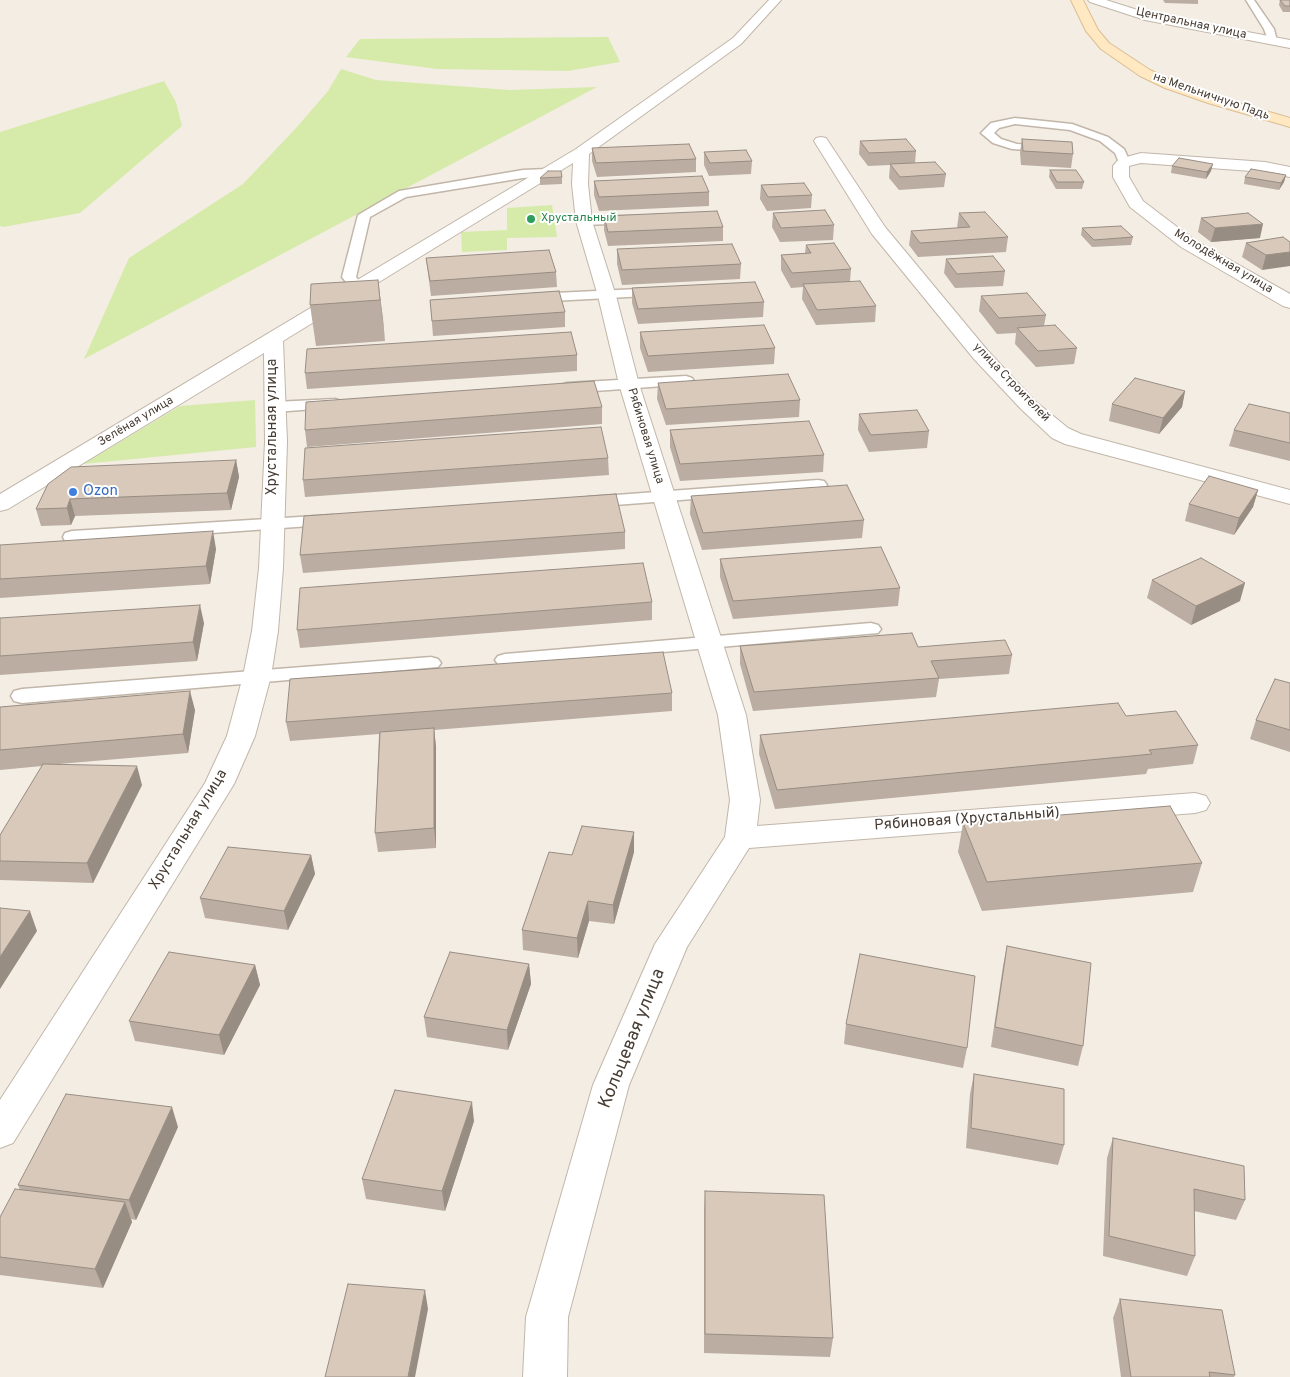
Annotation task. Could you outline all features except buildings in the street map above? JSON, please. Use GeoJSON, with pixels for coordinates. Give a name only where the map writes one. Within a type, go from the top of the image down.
{"type":"FeatureCollection","features":[{"type":"Feature","properties":{"kind":"street","name":"Зелёная улица"},"geometry":{"type":"LineString","coordinates":[[0,504],[547,172],[585,156],[737,41],[775,0]]}},
{"type":"Feature","properties":{"kind":"street","name":"на Мельничную Падь"},"geometry":{"type":"LineString","coordinates":[[1077,0],[1092,31],[1105,46],[1145,74],[1213,100],[1290,123]]}},
{"type":"Feature","properties":{"kind":"street","name":"Центральная улица"},"geometry":{"type":"LineString","coordinates":[[1094,0],[1145,16],[1290,44]]}},
{"type":"Feature","properties":{"kind":"street","name":"улица Строителей"},"geometry":{"type":"LineString","coordinates":[[821,141],[878,230],[981,355],[1028,404],[1060,432],[1073,439],[1290,497]]}},
{"type":"Feature","properties":{"kind":"street","name":"Рябиновая улица"},"geometry":{"type":"LineString","coordinates":[[585,156],[580,184],[584,221],[607,296],[629,384],[732,715]]}},
{"type":"Feature","properties":{"kind":"street"},"geometry":{"type":"LineString","coordinates":[[1124,162],[1141,158],[1266,167],[1290,172]]}},
{"type":"Feature","properties":{"kind":"street","name":"Молодёжная улица"},"geometry":{"type":"LineString","coordinates":[[1124,162],[1121,166],[1121,177],[1136,204],[1187,243],[1290,302]]}},
{"type":"Feature","properties":{"kind":"street","name":"Хрустальная улица"},"geometry":{"type":"LineString","coordinates":[[0,1132],[219,784],[241,736],[265,631],[273,524],[276,442],[272,340]]}},
{"type":"Feature","properties":{"kind":"street","name":"Кольцевая улица"},"geometry":{"type":"LineString","coordinates":[[545,1377],[547,1317],[611,1085],[672,944],[740,838],[745,800],[732,715]]}},
{"type":"Feature","properties":{"kind":"street","name":"Рябиновая (Хрустальный)"},"geometry":{"type":"LineString","coordinates":[[740,838],[1194,803]]}},
{"type":"Feature","properties":{"kind":"lane"},"geometry":{"type":"LineString","coordinates":[[1250,0],[1269,29],[1272,41]]}},
{"type":"Feature","properties":{"kind":"lane"},"geometry":{"type":"LineString","coordinates":[[1043,148],[1016,147],[997,142],[987,133],[995,125],[1015,121],[1072,127],[1104,139],[1120,151],[1124,162]]}},
{"type":"Feature","properties":{"kind":"lane"},"geometry":{"type":"LineString","coordinates":[[358,288],[349,277],[364,215],[404,194],[524,174],[547,172]]}},
{"type":"Feature","properties":{"kind":"lane"},"geometry":{"type":"LineString","coordinates":[[584,221],[643,219]]}},
{"type":"Feature","properties":{"kind":"lane"},"geometry":{"type":"LineString","coordinates":[[521,298],[607,296],[673,291]]}},
{"type":"Feature","properties":{"kind":"lane"},"geometry":{"type":"LineString","coordinates":[[549,389],[698,380]]}},
{"type":"Feature","properties":{"kind":"lane"},"geometry":{"type":"LineString","coordinates":[[275,408],[350,403]]}},
{"type":"Feature","properties":{"kind":"lane"},"geometry":{"type":"LineString","coordinates":[[574,503],[818,485]]}},
{"type":"Feature","properties":{"kind":"lane"},"geometry":{"type":"LineString","coordinates":[[72,536],[349,519]]}},
{"type":"Feature","properties":{"kind":"lane"},"geometry":{"type":"LineString","coordinates":[[505,660],[871,629]]}},
{"type":"Feature","properties":{"kind":"lane"},"geometry":{"type":"LineString","coordinates":[[22,696],[431,663]]}},
{"type":"Feature","properties":{"kind":"green space"},"geometry":{"type":"Polygon","coordinates":[[[608,37],[620,62],[568,71],[437,69],[346,57],[360,39],[608,37]]]}},
{"type":"Feature","properties":{"kind":"green space"},"geometry":{"type":"Polygon","coordinates":[[[341,69],[376,80],[510,90],[597,87],[84,359],[129,258],[243,184],[328,91],[341,69]]]}},
{"type":"Feature","properties":{"kind":"green space"},"geometry":{"type":"Polygon","coordinates":[[[164,81],[176,102],[182,126],[80,213],[0,226],[0,132],[164,81]]]}},
{"type":"Feature","properties":{"kind":"green space","name":"Хрустальный"},"geometry":{"type":"Polygon","coordinates":[[[552,205],[557,237],[507,238],[507,250],[462,252],[461,232],[507,230],[507,208],[552,205]]]}},
{"type":"Feature","properties":{"kind":"green space"},"geometry":{"type":"Polygon","coordinates":[[[255,400],[256,447],[83,464],[180,406],[255,400]]]}},
{"type":"Feature","properties":{"kind":"place","name":"Хрустальный"},"geometry":{"type":"Point","coordinates":[531,219]}},
{"type":"Feature","properties":{"kind":"place","name":"Ozon"},"geometry":{"type":"Point","coordinates":[73,492]}}]}
